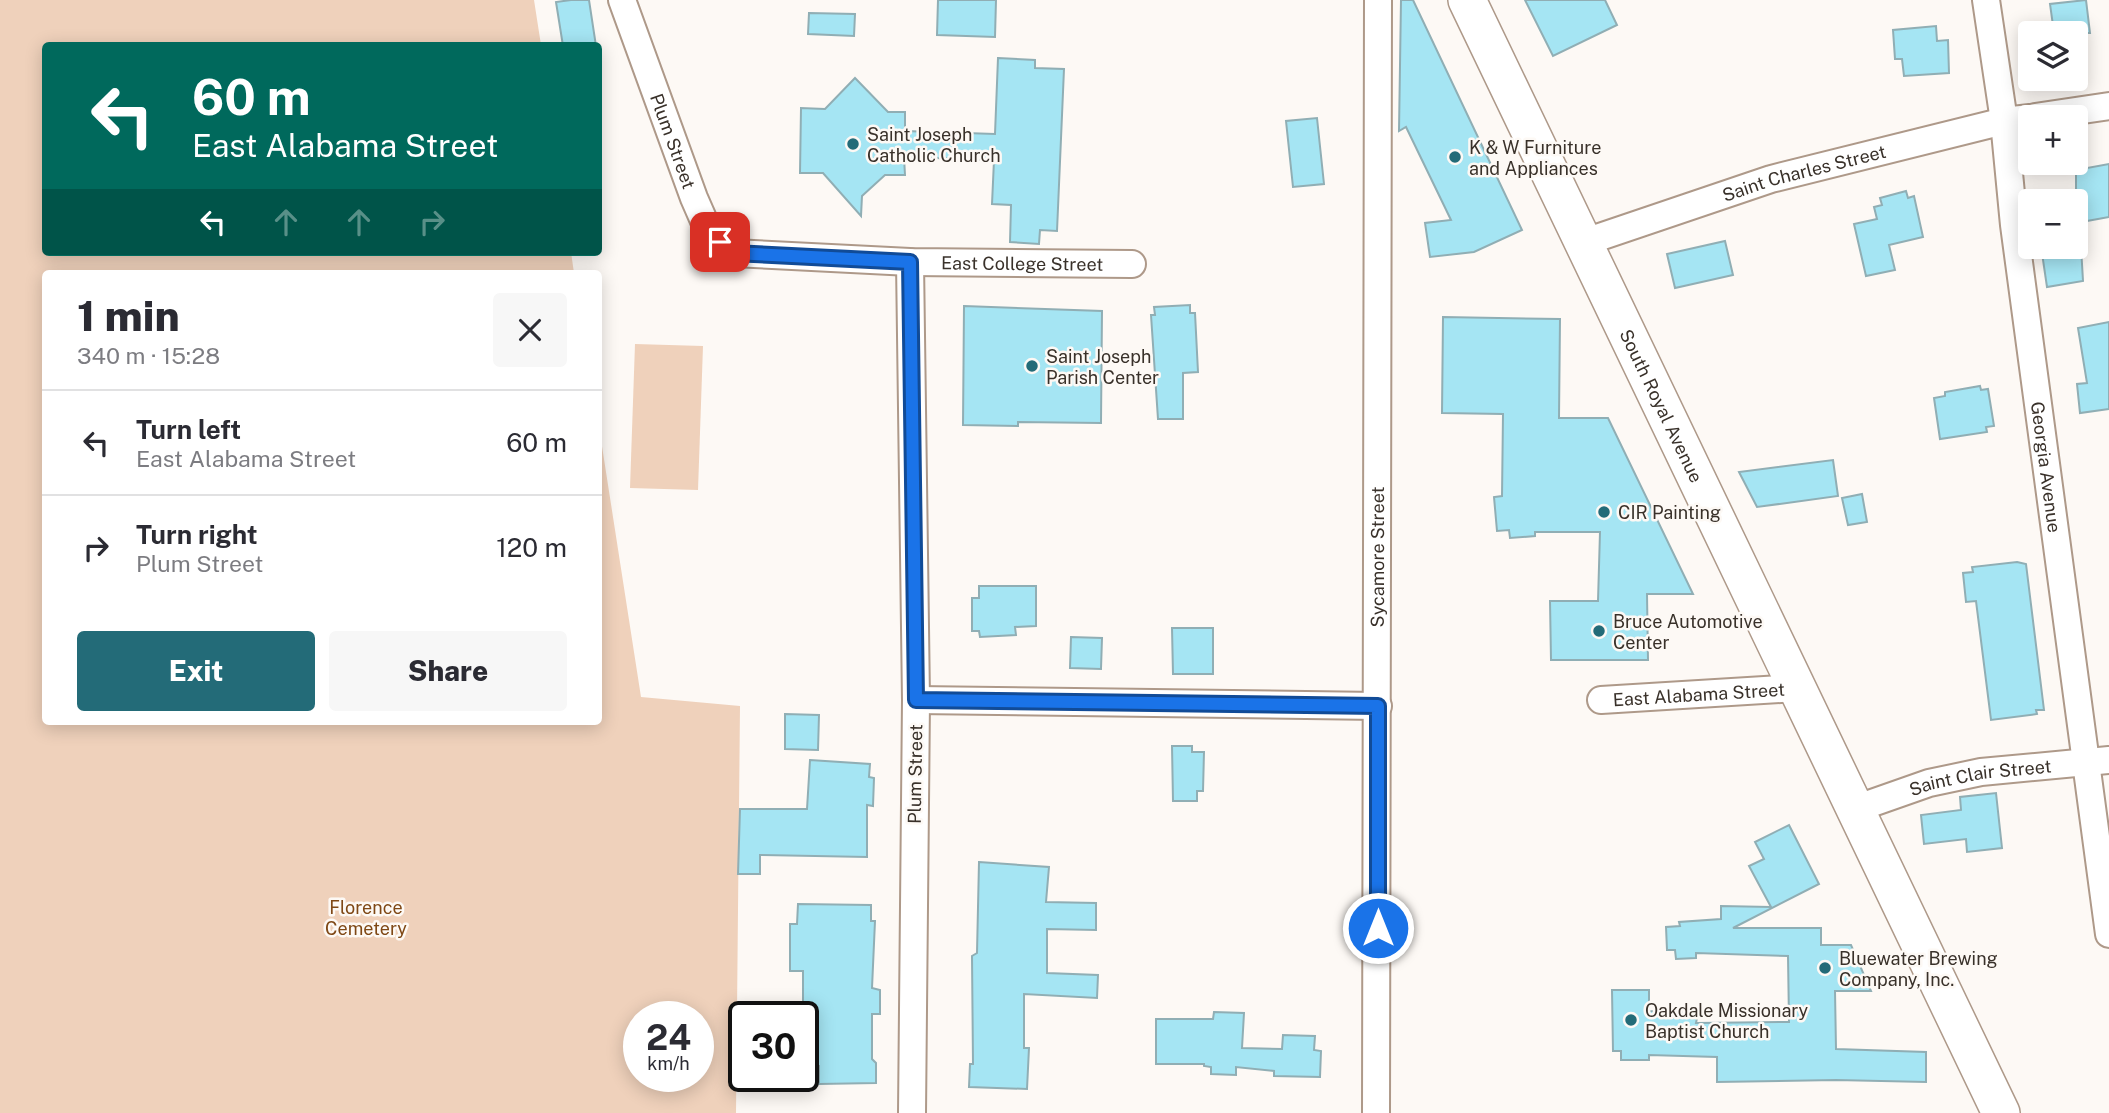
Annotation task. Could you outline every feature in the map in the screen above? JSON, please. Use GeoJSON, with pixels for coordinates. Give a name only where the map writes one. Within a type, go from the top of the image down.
{"type":"FeatureCollection","features":[{"type":"Feature","properties":{"kind":"street","name":"Plum Street"},"geometry":{"type":"LineString","coordinates":[[622,0],[708,230],[733,253],[910,262],[916,700],[912,1113]]}},
{"type":"Feature","properties":{"kind":"street","name":"Sycamore Street"},"geometry":{"type":"LineString","coordinates":[[1376,1113],[1378,0]]}},
{"type":"Feature","properties":{"kind":"street","name":"South Royal Avenue"},"geometry":{"type":"LineString","coordinates":[[1467,0],[1581,243],[2001,1113]]}},
{"type":"Feature","properties":{"kind":"street","name":"Georgia Avenue"},"geometry":{"type":"LineString","coordinates":[[1986,0],[2019,105]]}},
{"type":"Feature","properties":{"kind":"street","name":"Saint Charles Street"},"geometry":{"type":"LineString","coordinates":[[2088,109],[2109,106]]}},
{"type":"Feature","properties":{"kind":"street","name":"Saint Charles Street"},"geometry":{"type":"LineString","coordinates":[[1581,243],[1771,178],[2018,120]]}},
{"type":"Feature","properties":{"kind":"street","name":"Georgia Avenue"},"geometry":{"type":"LineString","coordinates":[[2020,175],[2016,239],[2097,761],[2109,934]]}},
{"type":"Feature","properties":{"kind":"street","name":"East College Street"},"geometry":{"type":"LineString","coordinates":[[910,262],[1132,264]]}},
{"type":"Feature","properties":{"kind":"street","name":"East Alabama Street"},"geometry":{"type":"LineString","coordinates":[[1601,700],[1796,688]]}},
{"type":"Feature","properties":{"kind":"street"},"geometry":{"type":"LineString","coordinates":[[916,700],[1378,706]]}},
{"type":"Feature","properties":{"kind":"street","name":"Saint Clair Street"},"geometry":{"type":"LineString","coordinates":[[1855,809],[1942,780],[1981,772],[2097,761]]}},
{"type":"Feature","properties":{"kind":"green space","name":"Florence Cemetery"},"geometry":{"type":"Polygon","coordinates":[[[0,0],[534,0],[541,42],[42,42],[42,256],[572,256],[574,270],[42,270],[42,725],[602,725],[602,446],[641,697],[740,706],[737,1001],[728,1001],[728,1092],[736,1092],[736,1113],[0,1113],[0,0]]]}},
{"type":"Feature","properties":{"kind":"green space"},"geometry":{"type":"Polygon","coordinates":[[[635,344],[703,346],[698,490],[630,488],[635,344]]]}},
{"type":"Feature","properties":{"kind":"building"},"geometry":{"type":"Polygon","coordinates":[[[589,0],[595,42],[562,42],[556,2],[589,0]]]}},
{"type":"Feature","properties":{"kind":"building"},"geometry":{"type":"Polygon","coordinates":[[[938,0],[996,0],[995,37],[937,35],[938,0]]]}},
{"type":"Feature","properties":{"kind":"building"},"geometry":{"type":"Polygon","coordinates":[[[1401,0],[1413,0],[1522,230],[1474,252],[1430,257],[1425,223],[1451,220],[1406,127],[1399,131],[1401,0]]]}},
{"type":"Feature","properties":{"kind":"building"},"geometry":{"type":"Polygon","coordinates":[[[1525,0],[1605,0],[1617,25],[1553,56],[1525,0]]]}},
{"type":"Feature","properties":{"kind":"building"},"geometry":{"type":"Polygon","coordinates":[[[2086,0],[2090,33],[2088,21],[2052,21],[2050,4],[2086,0]]]}},
{"type":"Feature","properties":{"kind":"building"},"geometry":{"type":"Polygon","coordinates":[[[809,13],[855,14],[854,36],[808,34],[809,13]]]}},
{"type":"Feature","properties":{"kind":"building"},"geometry":{"type":"Polygon","coordinates":[[[1936,26],[1937,41],[1948,40],[1949,73],[1904,76],[1902,59],[1895,59],[1893,30],[1936,26]]]}},
{"type":"Feature","properties":{"kind":"building"},"geometry":{"type":"Polygon","coordinates":[[[998,58],[1035,60],[1035,68],[1064,69],[1057,231],[1040,230],[1039,244],[1010,242],[1011,205],[992,204],[994,160],[904,157],[905,175],[885,175],[862,196],[861,216],[823,173],[800,173],[801,108],[825,109],[855,78],[888,112],[905,112],[905,131],[995,134],[998,58]]]}},
{"type":"Feature","properties":{"kind":"building"},"geometry":{"type":"Polygon","coordinates":[[[1317,118],[1324,184],[1293,187],[1286,121],[1317,118]]]}},
{"type":"Feature","properties":{"kind":"building"},"geometry":{"type":"Polygon","coordinates":[[[2109,164],[2109,217],[2088,221],[2088,189],[2076,189],[2076,175],[2088,175],[2088,168],[2109,164]]]}},
{"type":"Feature","properties":{"kind":"building"},"geometry":{"type":"Polygon","coordinates":[[[1906,191],[1908,198],[1914,196],[1923,237],[1889,245],[1895,270],[1866,276],[1854,224],[1877,219],[1874,207],[1882,205],[1880,198],[1906,191]]]}},
{"type":"Feature","properties":{"kind":"building"},"geometry":{"type":"Polygon","coordinates":[[[1725,241],[1733,275],[1675,288],[1667,254],[1725,241]]]}},
{"type":"Feature","properties":{"kind":"building"},"geometry":{"type":"Polygon","coordinates":[[[2043,259],[2082,259],[2083,281],[2047,287],[2043,259]]]}},
{"type":"Feature","properties":{"kind":"building"},"geometry":{"type":"Polygon","coordinates":[[[1190,305],[1190,313],[1195,313],[1198,372],[1183,373],[1183,419],[1158,419],[1151,315],[1155,315],[1154,307],[1190,305]]]}},
{"type":"Feature","properties":{"kind":"building","name":"Saint Joseph Parish Center"},"geometry":{"type":"Polygon","coordinates":[[[964,306],[1102,311],[1101,423],[1018,422],[1018,426],[963,425],[964,306]]]}},
{"type":"Feature","properties":{"kind":"building"},"geometry":{"type":"Polygon","coordinates":[[[1443,317],[1560,319],[1559,418],[1608,418],[1693,594],[1647,594],[1648,660],[1551,660],[1550,601],[1598,601],[1600,532],[1535,532],[1535,536],[1510,538],[1509,530],[1497,531],[1494,497],[1502,496],[1503,414],[1442,413],[1443,317]]]}},
{"type":"Feature","properties":{"kind":"building"},"geometry":{"type":"Polygon","coordinates":[[[2109,322],[2109,409],[2080,413],[2077,384],[2087,383],[2078,328],[2109,322]]]}},
{"type":"Feature","properties":{"kind":"building"},"geometry":{"type":"Polygon","coordinates":[[[1980,386],[1981,390],[1988,389],[1994,426],[1986,427],[1987,432],[1940,439],[1934,398],[1945,396],[1945,392],[1980,386]]]}},
{"type":"Feature","properties":{"kind":"building"},"geometry":{"type":"Polygon","coordinates":[[[1833,460],[1838,496],[1757,507],[1739,472],[1833,460]]]}},
{"type":"Feature","properties":{"kind":"building"},"geometry":{"type":"Polygon","coordinates":[[[1862,494],[1867,522],[1848,525],[1842,498],[1862,494]]]}},
{"type":"Feature","properties":{"kind":"building"},"geometry":{"type":"Polygon","coordinates":[[[2017,562],[2026,564],[2044,710],[2036,710],[2037,714],[1991,720],[1976,601],[1966,602],[1963,573],[1973,572],[1972,567],[2017,562]]]}},
{"type":"Feature","properties":{"kind":"building"},"geometry":{"type":"Polygon","coordinates":[[[979,586],[1036,586],[1036,626],[1015,627],[1016,635],[980,637],[979,631],[972,631],[972,598],[979,598],[979,586]]]}},
{"type":"Feature","properties":{"kind":"building"},"geometry":{"type":"Polygon","coordinates":[[[1172,628],[1213,628],[1213,674],[1173,674],[1172,628]]]}},
{"type":"Feature","properties":{"kind":"building"},"geometry":{"type":"Polygon","coordinates":[[[1071,637],[1102,638],[1101,669],[1070,668],[1071,637]]]}},
{"type":"Feature","properties":{"kind":"building"},"geometry":{"type":"Polygon","coordinates":[[[785,714],[819,715],[818,750],[785,749],[785,714]]]}},
{"type":"Feature","properties":{"kind":"building"},"geometry":{"type":"Polygon","coordinates":[[[1172,746],[1192,746],[1192,752],[1204,752],[1203,791],[1197,791],[1197,801],[1173,801],[1172,746]]]}},
{"type":"Feature","properties":{"kind":"building"},"geometry":{"type":"Polygon","coordinates":[[[810,760],[870,764],[869,777],[874,778],[873,806],[867,805],[867,857],[760,855],[760,874],[738,874],[740,809],[807,809],[810,760]]]}},
{"type":"Feature","properties":{"kind":"building"},"geometry":{"type":"Polygon","coordinates":[[[1996,793],[2002,848],[1967,852],[1966,839],[1924,844],[1921,815],[1961,810],[1960,797],[1996,793]]]}},
{"type":"Feature","properties":{"kind":"building"},"geometry":{"type":"Polygon","coordinates":[[[1789,825],[1819,884],[1733,928],[1821,928],[1821,945],[1851,945],[1871,991],[1835,991],[1836,1049],[1926,1052],[1926,1082],[1717,1082],[1717,1057],[1649,1055],[1649,1060],[1621,1060],[1621,1051],[1613,1051],[1612,990],[1649,990],[1649,1011],[1691,1012],[1691,1018],[1697,1018],[1696,1023],[1789,1022],[1788,956],[1696,953],[1696,958],[1676,959],[1675,950],[1667,950],[1666,927],[1680,926],[1679,922],[1721,919],[1721,906],[1771,907],[1749,866],[1764,859],[1755,842],[1789,825]]]}},
{"type":"Feature","properties":{"kind":"building"},"geometry":{"type":"Polygon","coordinates":[[[979,862],[1049,867],[1046,902],[1096,903],[1096,930],[1047,929],[1047,973],[1098,975],[1097,998],[1024,994],[1024,1048],[1029,1048],[1027,1089],[969,1087],[970,1064],[973,1064],[972,956],[977,953],[979,862]]]}},
{"type":"Feature","properties":{"kind":"building"},"geometry":{"type":"Polygon","coordinates":[[[798,904],[871,905],[871,921],[875,921],[872,988],[880,990],[880,1014],[872,1014],[872,1059],[876,1063],[876,1083],[819,1084],[819,1001],[803,1001],[803,971],[790,971],[790,924],[797,924],[798,904]]]}},
{"type":"Feature","properties":{"kind":"building"},"geometry":{"type":"Polygon","coordinates":[[[1214,1012],[1244,1013],[1242,1048],[1282,1049],[1283,1035],[1315,1036],[1314,1050],[1321,1051],[1320,1077],[1274,1076],[1274,1071],[1236,1067],[1236,1075],[1211,1074],[1211,1067],[1204,1064],[1156,1064],[1156,1019],[1213,1019],[1214,1012]]]}},
{"type":"Feature","properties":{"kind":"place","name":"Saint Joseph Catholic Church"},"geometry":{"type":"Point","coordinates":[853,144]}},
{"type":"Feature","properties":{"kind":"place","name":"K & W Furniture and Appliances"},"geometry":{"type":"Point","coordinates":[1455,157]}},
{"type":"Feature","properties":{"kind":"place","name":"Saint Joseph Parish Center"},"geometry":{"type":"Point","coordinates":[1032,366]}},
{"type":"Feature","properties":{"kind":"place","name":"CIR Painting"},"geometry":{"type":"Point","coordinates":[1604,512]}},
{"type":"Feature","properties":{"kind":"place","name":"Bruce Automotive Center"},"geometry":{"type":"Point","coordinates":[1599,631]}},
{"type":"Feature","properties":{"kind":"place","name":"Bluewater Brewing Company, Inc."},"geometry":{"type":"Point","coordinates":[1825,968]}},
{"type":"Feature","properties":{"kind":"place","name":"Oakdale Missionary Baptist Church"},"geometry":{"type":"Point","coordinates":[1631,1020]}},
{"type":"Feature","properties":{"kind":"route"},"geometry":{"type":"LineString","coordinates":[[720,242],[733,253],[770,257],[910,262],[916,700],[1378,706],[1378,928]]}}]}
